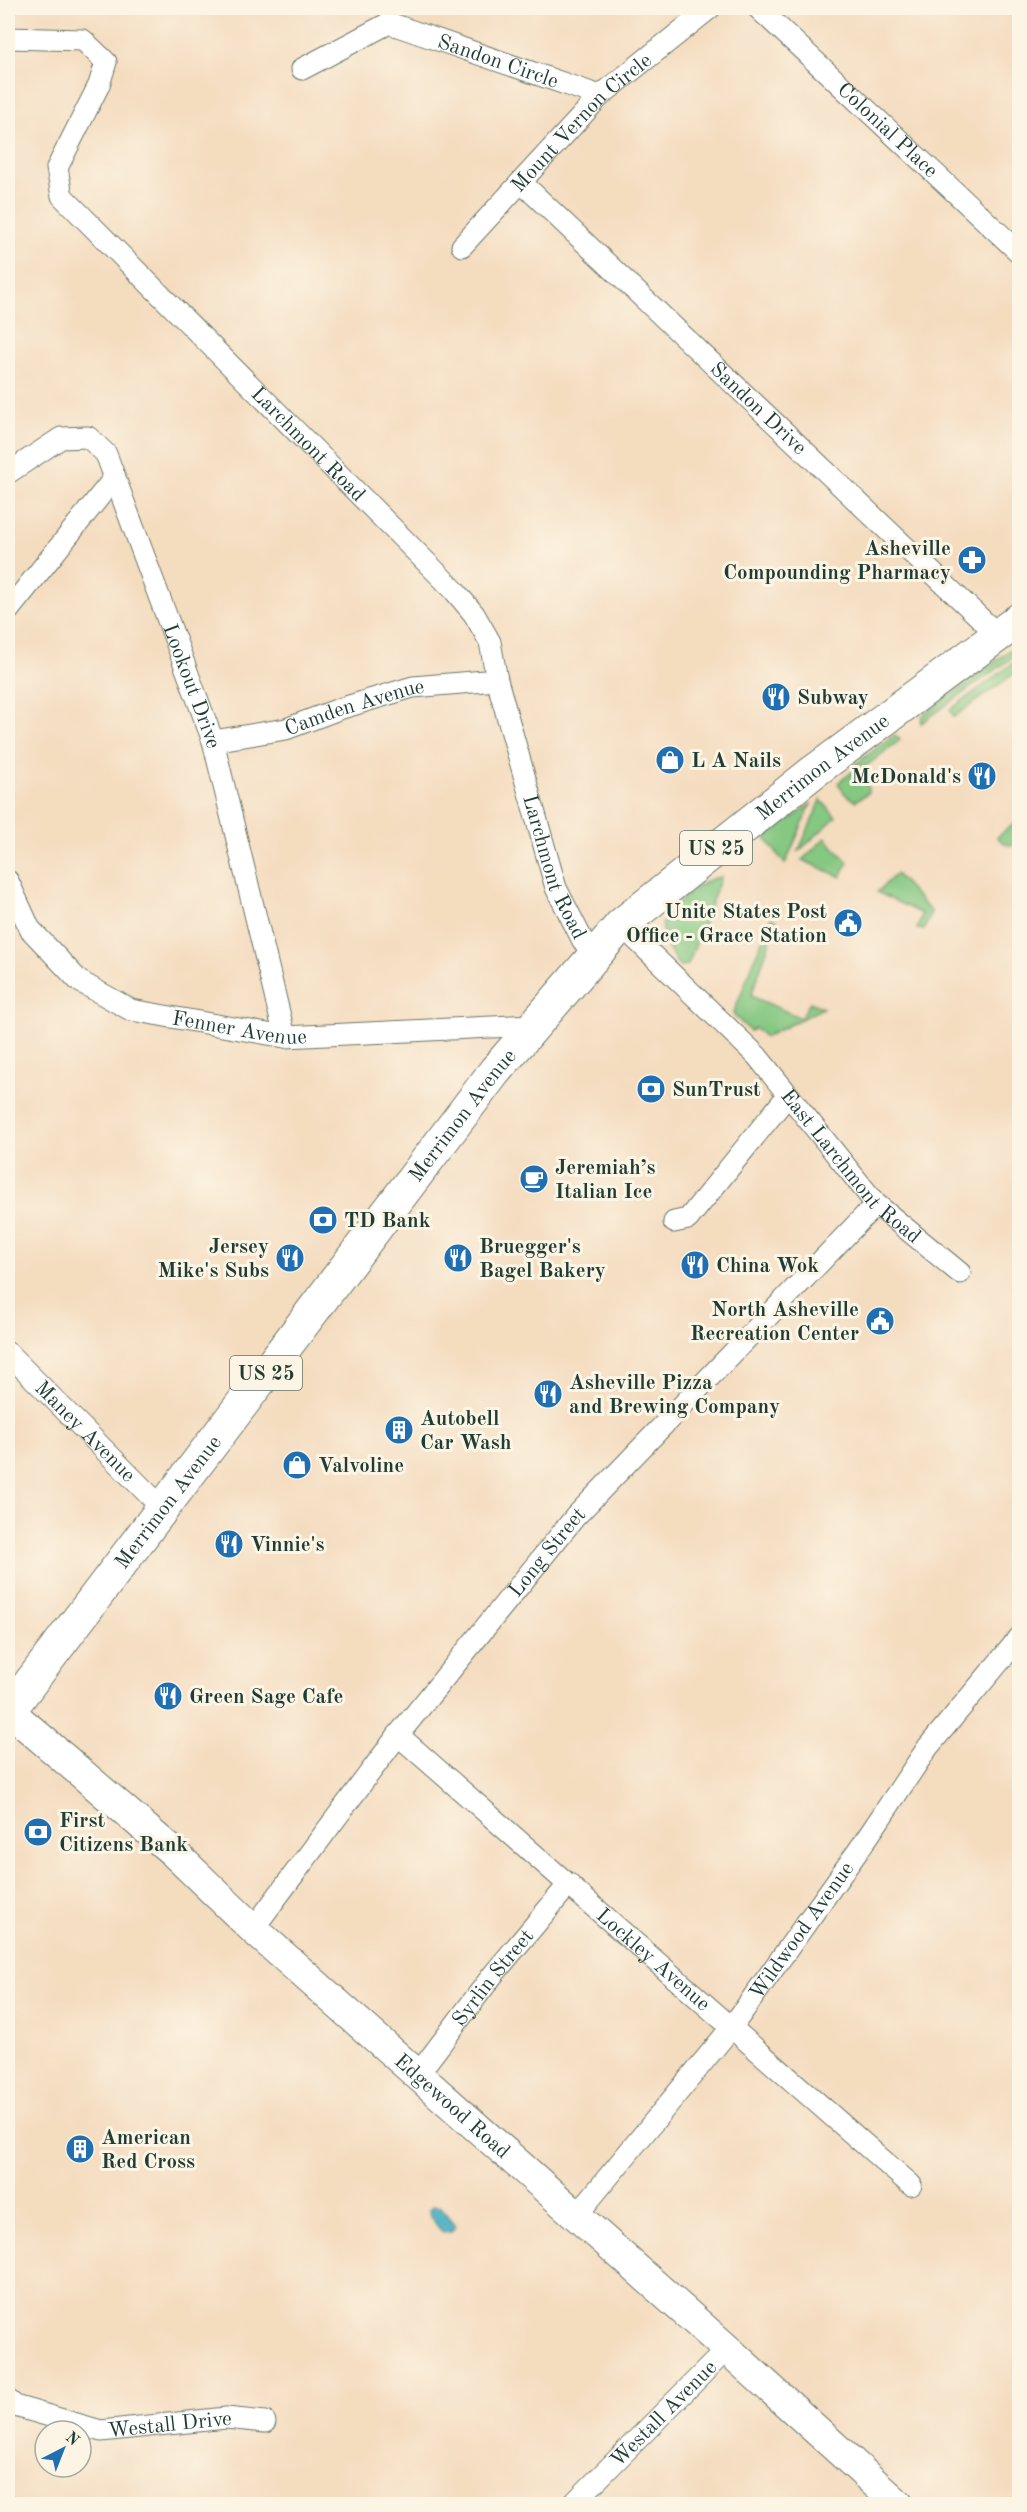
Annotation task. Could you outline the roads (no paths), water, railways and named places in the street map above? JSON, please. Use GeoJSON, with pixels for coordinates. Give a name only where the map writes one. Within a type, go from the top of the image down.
{"type":"FeatureCollection","features":[{"type":"Feature","properties":{"kind":"main road","name":"Merrimon Avenue"},"geometry":{"type":"LineString","coordinates":[[8,1711],[532,1025],[621,925],[794,787],[1009,627]]}},
{"type":"Feature","properties":{"kind":"street","name":"Mount Vernon Circle"},"geometry":{"type":"LineString","coordinates":[[462,246],[600,96],[710,8]]}},
{"type":"Feature","properties":{"kind":"street","name":"Colonial Place"},"geometry":{"type":"LineString","coordinates":[[758,8],[1020,253]]}},
{"type":"Feature","properties":{"kind":"street","name":"Sandon Circle"},"geometry":{"type":"LineString","coordinates":[[302,69],[389,23],[600,96]]}},
{"type":"Feature","properties":{"kind":"street","name":"Larchmont Road"},"geometry":{"type":"LineString","coordinates":[[8,38],[83,39],[106,62],[99,85],[57,168],[62,196],[453,589],[474,614],[490,642],[497,680],[556,888],[583,941],[596,954]]}},
{"type":"Feature","properties":{"kind":"street","name":"Sandon Drive"},"geometry":{"type":"LineString","coordinates":[[521,182],[1009,627]]}},
{"type":"Feature","properties":{"kind":"street","name":"Lookout Drive"},"geometry":{"type":"LineString","coordinates":[[8,473],[61,438],[88,437],[106,454],[213,741],[285,1037]]}},
{"type":"Feature","properties":{"kind":"street"},"geometry":{"type":"LineString","coordinates":[[8,611],[115,477]]}},
{"type":"Feature","properties":{"kind":"street","name":"Camden Avenue"},"geometry":{"type":"LineString","coordinates":[[213,741],[285,729],[339,708],[413,687],[497,680]]}},
{"type":"Feature","properties":{"kind":"street","name":"Fenner Avenue"},"geometry":{"type":"LineString","coordinates":[[8,881],[30,929],[79,981],[131,1010],[285,1037],[532,1025]]}},
{"type":"Feature","properties":{"kind":"street","name":"East Larchmont Road"},"geometry":{"type":"LineString","coordinates":[[621,925],[757,1056],[876,1204],[960,1273]]}},
{"type":"Feature","properties":{"kind":"street"},"geometry":{"type":"LineString","coordinates":[[674,1222],[688,1219],[788,1095]]}},
{"type":"Feature","properties":{"kind":"street","name":"Long Street"},"geometry":{"type":"LineString","coordinates":[[253,1929],[398,1735],[575,1517],[876,1204]]}},
{"type":"Feature","properties":{"kind":"street","name":"Maney Avenue"},"geometry":{"type":"LineString","coordinates":[[8,1353],[163,1509]]}},
{"type":"Feature","properties":{"kind":"street","name":"Wildwood Avenue"},"geometry":{"type":"LineString","coordinates":[[576,2216],[730,2028],[863,1844],[928,1747],[1020,1637]]}},
{"type":"Feature","properties":{"kind":"street","name":"Edgewood Road"},"geometry":{"type":"LineString","coordinates":[[8,1711],[173,1852],[253,1929],[727,2349],[898,2505]]}},
{"type":"Feature","properties":{"kind":"street","name":"Lockley Avenue"},"geometry":{"type":"LineString","coordinates":[[398,1735],[911,2185]]}},
{"type":"Feature","properties":{"kind":"street","name":"Syrlin Street"},"geometry":{"type":"LineString","coordinates":[[418,2074],[492,1976],[569,1884]]}},
{"type":"Feature","properties":{"kind":"street","name":"Westall Avenue"},"geometry":{"type":"LineString","coordinates":[[573,2505],[727,2349]]}},
{"type":"Feature","properties":{"kind":"street","name":"Westall Drive"},"geometry":{"type":"LineString","coordinates":[[8,2400],[15,2406],[101,2432],[226,2418],[264,2422]]}},
{"type":"Feature","properties":{"kind":"water"},"geometry":{"type":"Polygon","coordinates":[[[434,2206],[441,2207],[456,2225],[451,2232],[443,2233],[430,2217],[429,2210],[434,2206]]]}},
{"type":"Feature","properties":{"kind":"place","name":"Asheville Compounding Pharmacy"},"geometry":{"type":"Point","coordinates":[972,560]}},
{"type":"Feature","properties":{"kind":"place","name":"Subway"},"geometry":{"type":"Point","coordinates":[776,697]}},
{"type":"Feature","properties":{"kind":"place","name":"L A Nails"},"geometry":{"type":"Point","coordinates":[670,760]}},
{"type":"Feature","properties":{"kind":"place","name":"McDonald's"},"geometry":{"type":"Point","coordinates":[982,776]}},
{"type":"Feature","properties":{"kind":"place","name":"Unite States Post Office - Grace Station"},"geometry":{"type":"Point","coordinates":[848,923]}},
{"type":"Feature","properties":{"kind":"place","name":"SunTrust"},"geometry":{"type":"Point","coordinates":[651,1089]}},
{"type":"Feature","properties":{"kind":"place","name":"Jeremiah’s Italian Ice"},"geometry":{"type":"Point","coordinates":[534,1179]}},
{"type":"Feature","properties":{"kind":"place","name":"TD Bank"},"geometry":{"type":"Point","coordinates":[323,1220]}},
{"type":"Feature","properties":{"kind":"place","name":"Jersey Mike's Subs"},"geometry":{"type":"Point","coordinates":[290,1258]}},
{"type":"Feature","properties":{"kind":"place","name":"Bruegger's Bagel Bakery"},"geometry":{"type":"Point","coordinates":[458,1258]}},
{"type":"Feature","properties":{"kind":"place","name":"China Wok"},"geometry":{"type":"Point","coordinates":[695,1265]}},
{"type":"Feature","properties":{"kind":"place","name":"North Asheville Recreation Center"},"geometry":{"type":"Point","coordinates":[880,1321]}},
{"type":"Feature","properties":{"kind":"place","name":"Asheville Pizza and Brewing Company"},"geometry":{"type":"Point","coordinates":[548,1394]}},
{"type":"Feature","properties":{"kind":"place","name":"Autobell Car Wash"},"geometry":{"type":"Point","coordinates":[399,1430]}},
{"type":"Feature","properties":{"kind":"place","name":"Valvoline"},"geometry":{"type":"Point","coordinates":[297,1465]}},
{"type":"Feature","properties":{"kind":"place","name":"Vinnie's"},"geometry":{"type":"Point","coordinates":[229,1544]}},
{"type":"Feature","properties":{"kind":"place","name":"Green Sage Cafe"},"geometry":{"type":"Point","coordinates":[168,1696]}},
{"type":"Feature","properties":{"kind":"place","name":"First Citizens Bank"},"geometry":{"type":"Point","coordinates":[38,1832]}},
{"type":"Feature","properties":{"kind":"place","name":"American Red Cross"},"geometry":{"type":"Point","coordinates":[80,2149]}}]}
